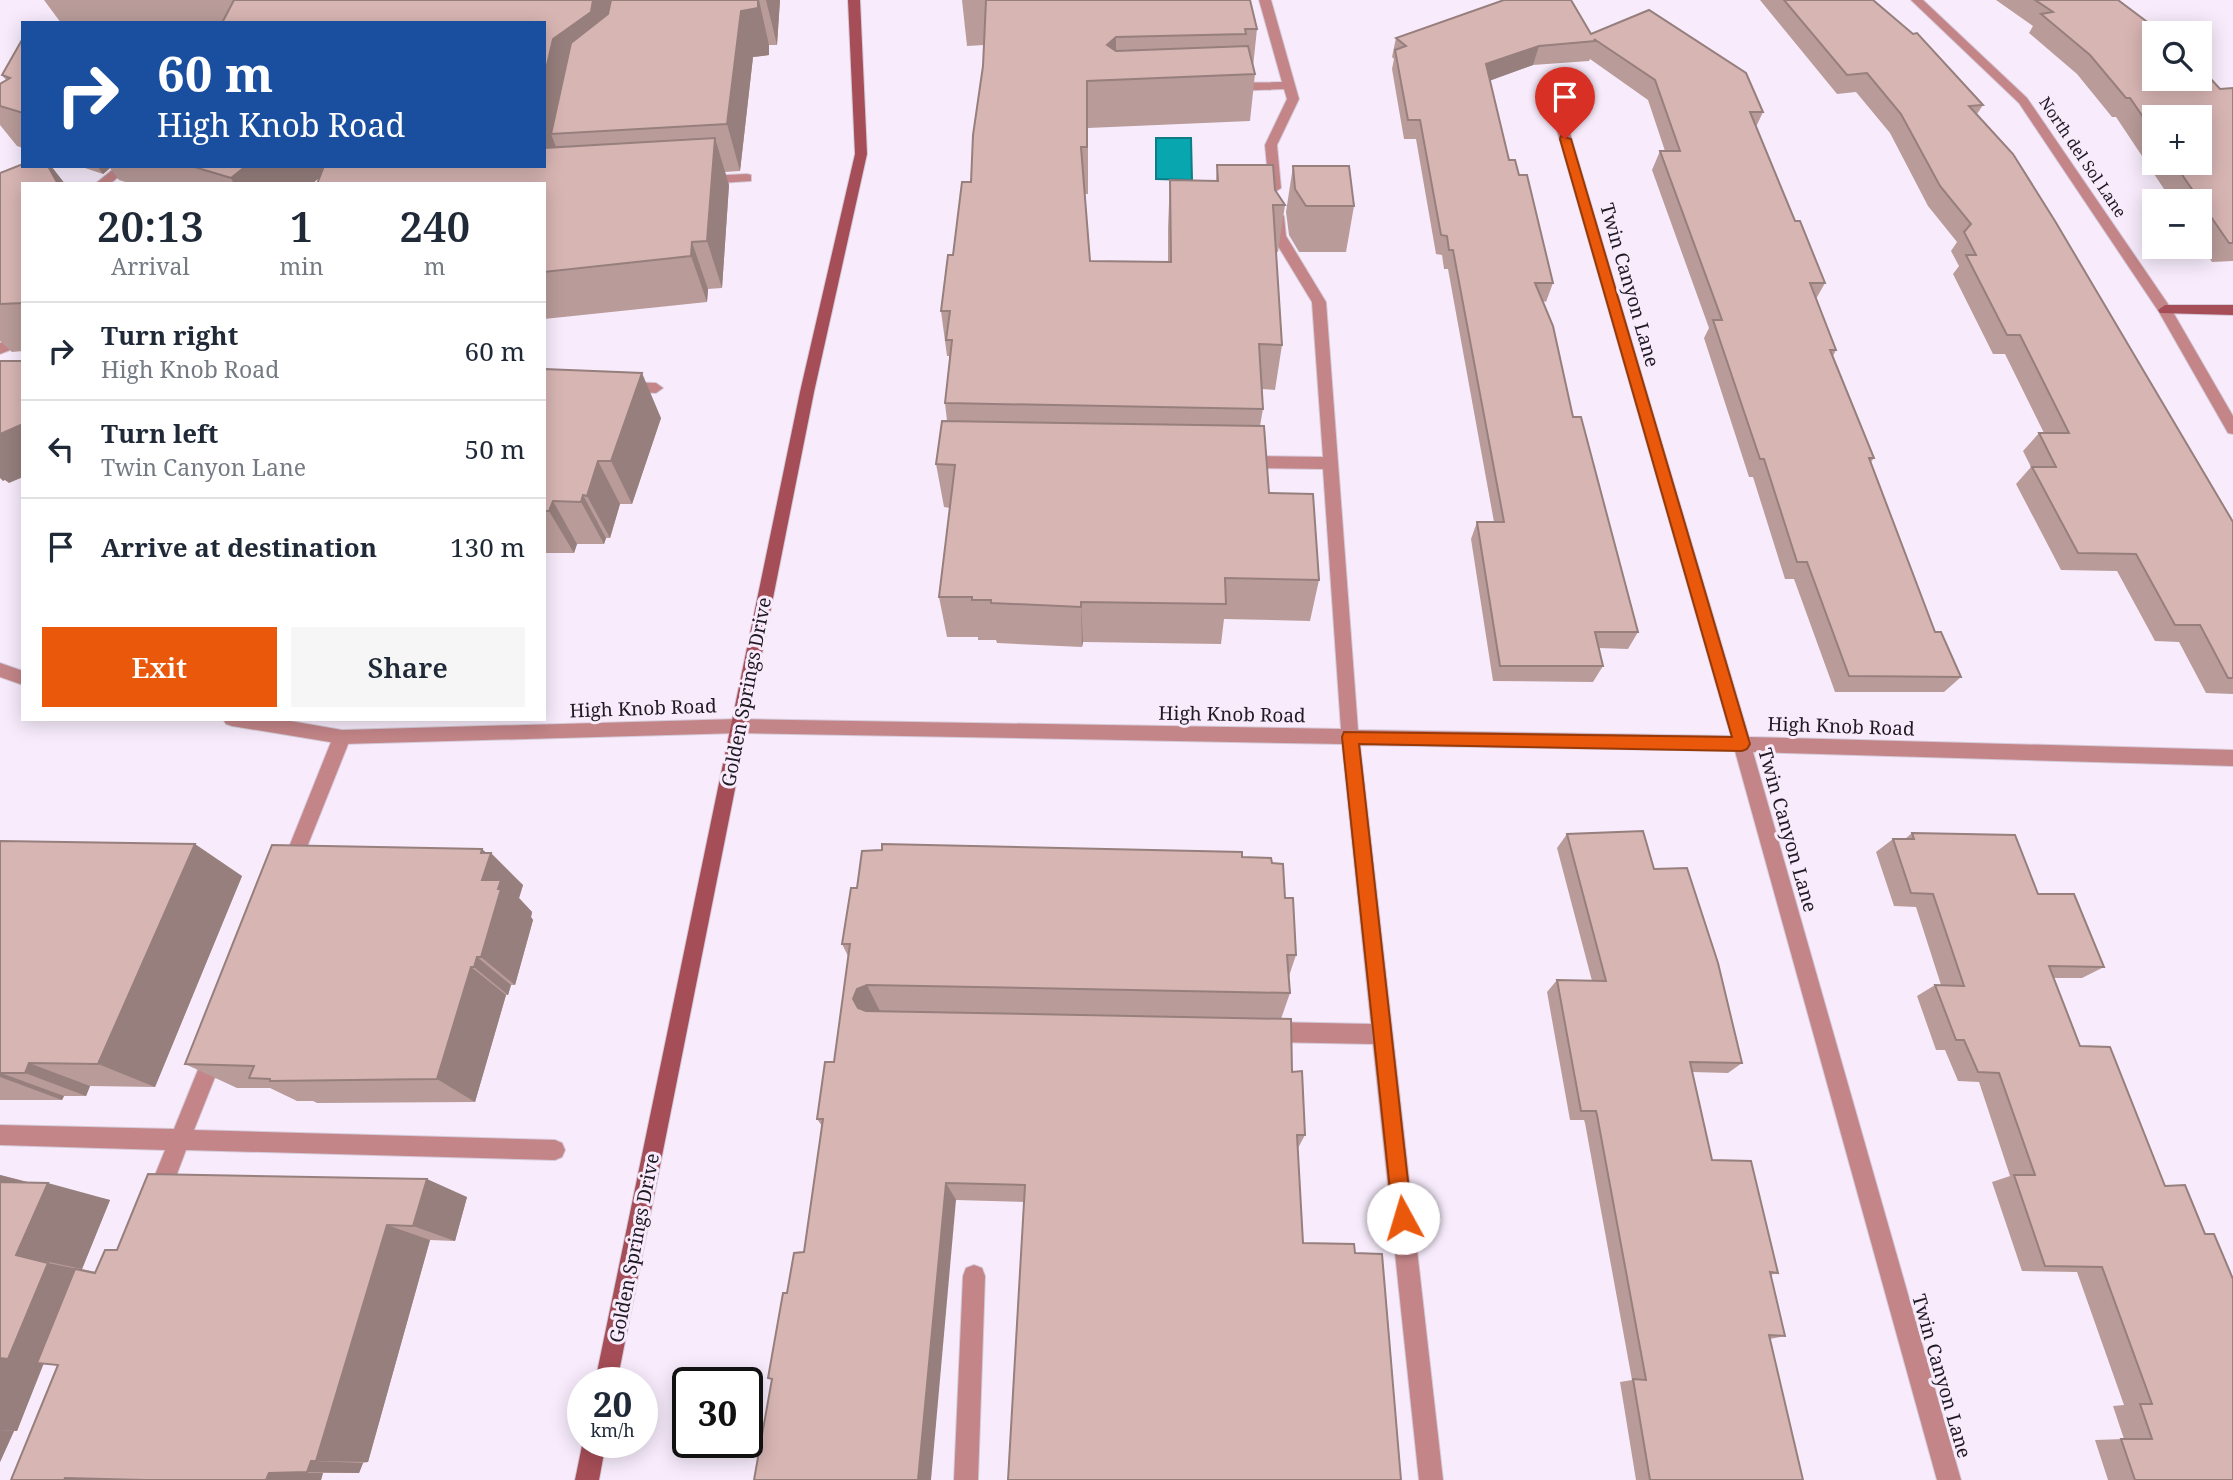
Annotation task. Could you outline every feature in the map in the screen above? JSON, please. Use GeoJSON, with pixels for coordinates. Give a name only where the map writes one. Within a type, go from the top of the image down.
{"type":"FeatureCollection","features":[{"type":"Feature","properties":{"kind":"main road","name":"Golden Springs Drive"},"geometry":{"type":"LineString","coordinates":[[609,1367],[807,391],[861,154],[855,0]]}},
{"type":"Feature","properties":{"kind":"main road"},"geometry":{"type":"LineString","coordinates":[[2165,310],[2233,310]]}},
{"type":"Feature","properties":{"kind":"main road"},"geometry":{"type":"LineString","coordinates":[[587,1480],[591,1458]]}},
{"type":"Feature","properties":{"kind":"street"},"geometry":{"type":"LineString","coordinates":[[1265,0],[1293,99],[1271,145],[1279,236],[1319,302],[1350,737],[1431,1480]]}},
{"type":"Feature","properties":{"kind":"street","name":"North del Sol Lane"},"geometry":{"type":"LineString","coordinates":[[1917,0],[2024,101],[2165,310],[2233,429]]}},
{"type":"Feature","properties":{"kind":"street"},"geometry":{"type":"LineString","coordinates":[[1222,87],[1289,85]]}},
{"type":"Feature","properties":{"kind":"street","name":"Twin Canyon Lane"},"geometry":{"type":"LineString","coordinates":[[1558,113],[1742,744],[1949,1480]]}},
{"type":"Feature","properties":{"kind":"street"},"geometry":{"type":"LineString","coordinates":[[104,182],[122,168]]}},
{"type":"Feature","properties":{"kind":"street"},"geometry":{"type":"LineString","coordinates":[[694,181],[747,178]]}},
{"type":"Feature","properties":{"kind":"street"},"geometry":{"type":"LineString","coordinates":[[0,349],[21,340]]}},
{"type":"Feature","properties":{"kind":"street"},"geometry":{"type":"LineString","coordinates":[[614,386],[656,388]]}},
{"type":"Feature","properties":{"kind":"street"},"geometry":{"type":"LineString","coordinates":[[1222,461],[1331,463]]}},
{"type":"Feature","properties":{"kind":"street"},"geometry":{"type":"LineString","coordinates":[[0,670],[21,677]]}},
{"type":"Feature","properties":{"kind":"street","name":"High Knob Road"},"geometry":{"type":"LineString","coordinates":[[244,721],[342,737],[739,726],[1742,744],[2233,758]]}},
{"type":"Feature","properties":{"kind":"street"},"geometry":{"type":"LineString","coordinates":[[281,888],[342,737]]}},
{"type":"Feature","properties":{"kind":"street"},"geometry":{"type":"LineString","coordinates":[[148,1219],[225,1027]]}},
{"type":"Feature","properties":{"kind":"street"},"geometry":{"type":"LineString","coordinates":[[1243,1031],[1383,1034]]}},
{"type":"Feature","properties":{"kind":"street"},"geometry":{"type":"LineString","coordinates":[[0,1135],[555,1150]]}},
{"type":"Feature","properties":{"kind":"street"},"geometry":{"type":"LineString","coordinates":[[966,1480],[974,1276]]}},
{"type":"Feature","properties":{"kind":"water"},"geometry":{"type":"Polygon","coordinates":[[[1156,138],[1191,138],[1192,180],[1156,179],[1156,138]]]}},
{"type":"Feature","properties":{"kind":"building"},"geometry":{"type":"Polygon","coordinates":[[[234,0],[593,0],[591,12],[553,39],[546,69],[546,21],[223,21],[234,0]]]}},
{"type":"Feature","properties":{"kind":"building"},"geometry":{"type":"Polygon","coordinates":[[[611,0],[758,0],[758,8],[741,11],[727,124],[551,134],[571,43],[608,14],[611,0]]]}},
{"type":"Feature","properties":{"kind":"building"},"geometry":{"type":"Polygon","coordinates":[[[986,0],[1250,0],[1257,29],[1245,29],[1246,34],[1116,37],[1107,45],[1116,51],[1248,46],[1255,74],[1087,81],[1087,147],[1081,147],[1090,261],[1171,262],[1170,180],[1218,181],[1217,165],[1273,165],[1275,190],[1285,205],[1273,205],[1282,345],[1259,344],[1263,409],[945,403],[952,340],[946,340],[950,311],[941,311],[948,255],[953,255],[962,182],[971,182],[973,135],[983,66],[986,0]]]}},
{"type":"Feature","properties":{"kind":"building"},"geometry":{"type":"Polygon","coordinates":[[[1504,0],[1571,0],[1591,34],[1649,10],[1746,73],[1763,112],[1750,112],[1795,221],[1800,221],[1825,283],[1810,283],[1836,350],[1830,350],[1874,458],[1869,458],[1935,632],[1941,632],[1961,677],[1849,676],[1807,562],[1797,562],[1764,459],[1760,459],[1713,320],[1722,320],[1660,151],[1680,151],[1655,80],[1594,39],[1596,41],[1539,46],[1486,64],[1509,160],[1515,160],[1519,175],[1527,175],[1553,283],[1535,283],[1553,326],[1573,417],[1581,417],[1638,632],[1595,632],[1603,666],[1500,666],[1477,522],[1504,522],[1453,250],[1449,250],[1447,236],[1441,235],[1420,120],[1408,120],[1395,50],[1406,46],[1396,38],[1504,0]]]}},
{"type":"Feature","properties":{"kind":"building"},"geometry":{"type":"Polygon","coordinates":[[[1784,0],[1873,0],[1913,34],[1917,33],[1983,105],[1969,106],[2013,154],[2233,522],[2233,678],[2228,678],[2200,625],[2175,625],[2136,554],[2078,553],[2032,467],[2056,467],[2039,433],[2069,433],[2020,335],[2007,335],[1966,255],[1976,255],[1964,232],[1971,224],[1940,186],[1901,114],[1867,73],[1847,75],[1784,0]]]}},
{"type":"Feature","properties":{"kind":"building"},"geometry":{"type":"Polygon","coordinates":[[[2035,0],[2118,0],[2146,21],[2142,21],[2142,91],[2212,91],[2212,80],[2220,89],[2233,88],[2233,243],[2229,243],[2212,218],[2212,189],[2192,189],[2182,175],[2212,175],[2212,105],[2142,105],[2142,116],[2130,98],[2126,98],[2090,55],[2041,14],[2053,12],[2035,0]]]}},
{"type":"Feature","properties":{"kind":"building"},"geometry":{"type":"Polygon","coordinates":[[[21,42],[21,112],[0,106],[0,84],[10,78],[2,75],[21,42]]]}},
{"type":"Feature","properties":{"kind":"building"},"geometry":{"type":"Polygon","coordinates":[[[715,138],[707,241],[692,242],[691,256],[546,272],[546,182],[318,182],[323,168],[546,168],[546,148],[715,138]]]}},
{"type":"Feature","properties":{"kind":"building"},"geometry":{"type":"Polygon","coordinates":[[[21,165],[21,168],[49,168],[57,182],[21,182],[21,303],[0,304],[0,173],[21,165]]]}},
{"type":"Feature","properties":{"kind":"building"},"geometry":{"type":"Polygon","coordinates":[[[1293,166],[1349,166],[1354,206],[1306,206],[1295,189],[1293,166]]]}},
{"type":"Feature","properties":{"kind":"building"},"geometry":{"type":"Polygon","coordinates":[[[198,168],[244,168],[231,178],[198,168]]]}},
{"type":"Feature","properties":{"kind":"building"},"geometry":{"type":"Polygon","coordinates":[[[0,361],[21,361],[21,425],[0,434],[0,361]]]}},
{"type":"Feature","properties":{"kind":"building"},"geometry":{"type":"Polygon","coordinates":[[[546,369],[642,373],[611,461],[598,461],[587,496],[583,495],[581,502],[553,501],[549,511],[546,511],[546,369]]]}},
{"type":"Feature","properties":{"kind":"building"},"geometry":{"type":"Polygon","coordinates":[[[942,421],[1264,426],[1269,493],[1313,494],[1319,580],[1225,578],[1226,604],[1081,602],[1081,607],[991,603],[991,600],[972,600],[972,597],[939,597],[955,465],[936,464],[942,421]]]}},
{"type":"Feature","properties":{"kind":"building"},"geometry":{"type":"Polygon","coordinates":[[[1643,831],[1654,869],[1687,868],[1718,963],[1742,1063],[1690,1062],[1712,1160],[1751,1161],[1778,1273],[1770,1272],[1785,1336],[1769,1335],[1803,1480],[1650,1480],[1633,1379],[1646,1380],[1597,1115],[1596,1111],[1581,1111],[1557,980],[1606,981],[1567,834],[1643,831]]]}},
{"type":"Feature","properties":{"kind":"building"},"geometry":{"type":"Polygon","coordinates":[[[1912,833],[2015,835],[2038,894],[2074,894],[2104,967],[2049,966],[2080,1046],[2110,1047],[2165,1186],[2185,1185],[2205,1234],[2214,1234],[2233,1279],[2233,1480],[2135,1480],[2121,1439],[2152,1439],[2140,1404],[2152,1404],[2102,1267],[2045,1266],[2014,1175],[2035,1175],[1999,1073],[1978,1072],[1964,1040],[1956,1040],[1935,985],[1964,986],[1933,894],[1911,893],[1893,839],[1914,839],[1912,833]]]}},
{"type":"Feature","properties":{"kind":"building"},"geometry":{"type":"Polygon","coordinates":[[[0,841],[195,844],[98,1064],[29,1063],[25,1073],[1,1073],[0,1076],[0,841]]]}},
{"type":"Feature","properties":{"kind":"building"},"geometry":{"type":"Polygon","coordinates":[[[882,844],[1242,852],[1242,857],[1271,858],[1272,863],[1283,864],[1285,898],[1293,898],[1296,955],[1287,955],[1290,993],[867,985],[857,989],[853,999],[858,1008],[866,1011],[1291,1019],[1292,1072],[1302,1071],[1305,1135],[1297,1135],[1303,1243],[1354,1244],[1355,1253],[1382,1254],[1401,1480],[1008,1480],[1025,1185],[946,1183],[918,1480],[754,1480],[758,1458],[763,1458],[763,1430],[772,1379],[768,1378],[783,1293],[787,1293],[794,1253],[804,1252],[823,1119],[817,1119],[825,1062],[834,1062],[850,944],[842,944],[851,888],[857,888],[862,851],[882,850],[882,844]]]}},
{"type":"Feature","properties":{"kind":"building"},"geometry":{"type":"Polygon","coordinates":[[[272,845],[482,849],[481,853],[491,853],[482,880],[501,880],[498,889],[501,889],[481,957],[477,957],[474,967],[471,967],[437,1079],[270,1081],[249,1078],[254,1066],[185,1064],[272,845]]]}},
{"type":"Feature","properties":{"kind":"building"},"geometry":{"type":"Polygon","coordinates":[[[148,1174],[427,1179],[413,1226],[387,1225],[316,1461],[311,1461],[307,1472],[269,1473],[266,1480],[11,1480],[58,1365],[37,1363],[75,1269],[95,1273],[105,1250],[117,1250],[148,1174]]]}},
{"type":"Feature","properties":{"kind":"building"},"geometry":{"type":"Polygon","coordinates":[[[0,1182],[48,1183],[16,1255],[48,1263],[8,1359],[0,1358],[0,1182]]]}},
{"type":"Feature","properties":{"kind":"route"},"geometry":{"type":"LineString","coordinates":[[1403,1218],[1350,737],[1742,744],[1565,139]]}}]}
